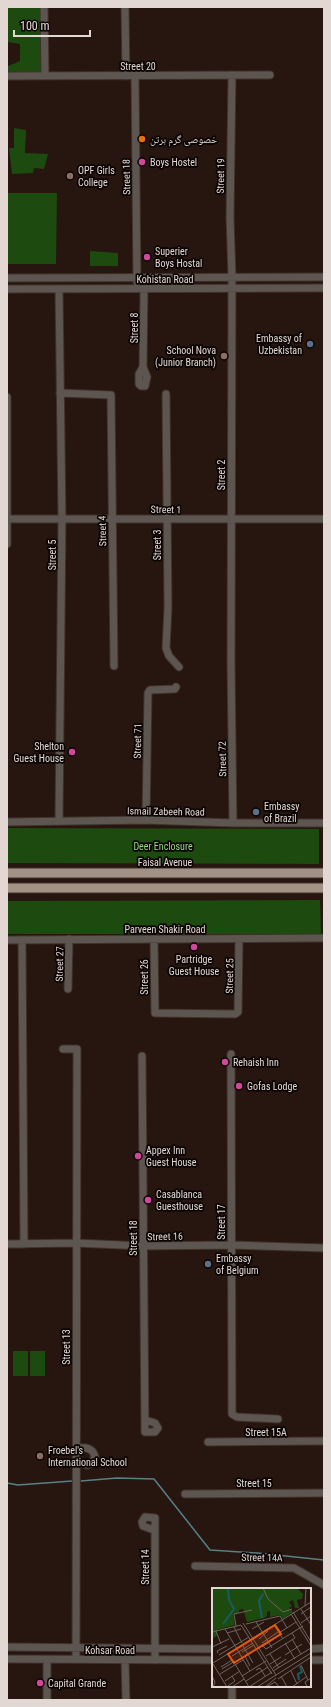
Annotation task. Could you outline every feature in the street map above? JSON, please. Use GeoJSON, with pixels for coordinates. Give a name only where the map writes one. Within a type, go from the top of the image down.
{"type":"FeatureCollection","features":[{"type":"Feature","properties":{"kind":"main road"},"geometry":{"type":"LineString","coordinates":[[303,873],[324,867]]}},
{"type":"Feature","properties":{"kind":"main road","name":"Faisal Avenue"},"geometry":{"type":"LineString","coordinates":[[7,873],[324,873]]}},
{"type":"Feature","properties":{"kind":"main road"},"geometry":{"type":"LineString","coordinates":[[7,888],[324,888]]}},
{"type":"Feature","properties":{"kind":"main road"},"geometry":{"type":"LineString","coordinates":[[301,888],[324,894]]}},
{"type":"Feature","properties":{"kind":"street"},"geometry":{"type":"LineString","coordinates":[[44,7],[45,75]]}},
{"type":"Feature","properties":{"kind":"street"},"geometry":{"type":"LineString","coordinates":[[125,7],[126,76]]}},
{"type":"Feature","properties":{"kind":"street","name":"Street 19"},"geometry":{"type":"LineString","coordinates":[[232,75],[230,217],[232,288]]}},
{"type":"Feature","properties":{"kind":"street","name":"Street 20"},"geometry":{"type":"LineString","coordinates":[[7,76],[270,75]]}},
{"type":"Feature","properties":{"kind":"street","name":"Street 18"},"geometry":{"type":"LineString","coordinates":[[135,76],[137,278],[141,289]]}},
{"type":"Feature","properties":{"kind":"street","name":"Kohistan Road"},"geometry":{"type":"LineString","coordinates":[[7,278],[324,277]]}},
{"type":"Feature","properties":{"kind":"street","name":"Street 2"},"geometry":{"type":"LineString","coordinates":[[231,662],[232,288]]}},
{"type":"Feature","properties":{"kind":"street","name":"Kohistan Road"},"geometry":{"type":"LineString","coordinates":[[7,289],[324,288]]}},
{"type":"Feature","properties":{"kind":"street","name":"Street 5"},"geometry":{"type":"LineString","coordinates":[[59,289],[62,518],[59,821]]}},
{"type":"Feature","properties":{"kind":"street","name":"Street 8"},"geometry":{"type":"LineString","coordinates":[[141,289],[143,367]]}},
{"type":"Feature","properties":{"kind":"street","name":"Street 4"},"geometry":{"type":"LineString","coordinates":[[60,393],[111,395],[114,666]]}},
{"type":"Feature","properties":{"kind":"street","name":"Street 3"},"geometry":{"type":"LineString","coordinates":[[166,394],[168,608],[166,640],[169,656],[179,667]]}},
{"type":"Feature","properties":{"kind":"street"},"geometry":{"type":"LineString","coordinates":[[7,544],[8,397]]}},
{"type":"Feature","properties":{"kind":"street","name":"Street 1"},"geometry":{"type":"LineString","coordinates":[[7,519],[324,519]]}},
{"type":"Feature","properties":{"kind":"street","name":"Street 72"},"geometry":{"type":"LineString","coordinates":[[231,662],[233,823]]}},
{"type":"Feature","properties":{"kind":"street","name":"Street 71"},"geometry":{"type":"LineString","coordinates":[[146,820],[148,693],[150,690],[174,689],[176,687]]}},
{"type":"Feature","properties":{"kind":"street","name":"Ismail Zabeeh Road"},"geometry":{"type":"LineString","coordinates":[[7,822],[146,820],[233,823],[324,823]]}},
{"type":"Feature","properties":{"kind":"street","name":"Parveen Shakir Road"},"geometry":{"type":"LineString","coordinates":[[7,940],[324,938]]}},
{"type":"Feature","properties":{"kind":"street","name":"Street 27"},"geometry":{"type":"LineString","coordinates":[[68,989],[69,939]]}},
{"type":"Feature","properties":{"kind":"street","name":"Street 25"},"geometry":{"type":"LineString","coordinates":[[155,1014],[237,1013],[240,939]]}},
{"type":"Feature","properties":{"kind":"street"},"geometry":{"type":"LineString","coordinates":[[22,940],[24,1244]]}},
{"type":"Feature","properties":{"kind":"street","name":"Street 26"},"geometry":{"type":"LineString","coordinates":[[154,940],[155,1014]]}},
{"type":"Feature","properties":{"kind":"street","name":"Street 13"},"geometry":{"type":"LineString","coordinates":[[63,1049],[77,1049],[76,1659]]}},
{"type":"Feature","properties":{"kind":"street","name":"Street 17"},"geometry":{"type":"LineString","coordinates":[[231,1054],[232,1414],[237,1417],[278,1419]]}},
{"type":"Feature","properties":{"kind":"street","name":"Street 18"},"geometry":{"type":"LineString","coordinates":[[142,1056],[144,1420]]}},
{"type":"Feature","properties":{"kind":"street","name":"Street 16"},"geometry":{"type":"LineString","coordinates":[[7,1244],[76,1243],[143,1246],[231,1245],[324,1248]]}},
{"type":"Feature","properties":{"kind":"street","name":"Street 15A"},"geometry":{"type":"LineString","coordinates":[[208,1442],[324,1441]]}},
{"type":"Feature","properties":{"kind":"street"},"geometry":{"type":"LineString","coordinates":[[76,1449],[88,1448],[92,1451],[95,1457],[92,1464],[87,1465],[76,1461]]}},
{"type":"Feature","properties":{"kind":"street","name":"Street 15"},"geometry":{"type":"LineString","coordinates":[[185,1494],[324,1493]]}},
{"type":"Feature","properties":{"kind":"street","name":"Street 14"},"geometry":{"type":"LineString","coordinates":[[154,1530],[143,1526],[142,1522],[145,1517],[155,1518],[155,1648]]}},
{"type":"Feature","properties":{"kind":"street","name":"Street 14A"},"geometry":{"type":"LineString","coordinates":[[194,1566],[294,1568],[324,1585]]}},
{"type":"Feature","properties":{"kind":"street","name":"Kohsar Road"},"geometry":{"type":"LineString","coordinates":[[7,1647],[212,1649]]}},
{"type":"Feature","properties":{"kind":"street"},"geometry":{"type":"LineString","coordinates":[[155,1648],[155,1660]]}},
{"type":"Feature","properties":{"kind":"street"},"geometry":{"type":"LineString","coordinates":[[311,1649],[324,1648]]}},
{"type":"Feature","properties":{"kind":"street","name":"Kohsar Road"},"geometry":{"type":"LineString","coordinates":[[7,1659],[212,1660]]}},
{"type":"Feature","properties":{"kind":"street"},"geometry":{"type":"LineString","coordinates":[[47,1660],[47,1700]]}},
{"type":"Feature","properties":{"kind":"street"},"geometry":{"type":"LineString","coordinates":[[125,1660],[126,1700]]}},
{"type":"Feature","properties":{"kind":"street"},"geometry":{"type":"LineString","coordinates":[[311,1660],[324,1660]]}},
{"type":"Feature","properties":{"kind":"street"},"geometry":{"type":"LineString","coordinates":[[232,1687],[232,1700]]}},
{"type":"Feature","properties":{"kind":"green space"},"geometry":{"type":"Polygon","coordinates":[[[7,7],[42,7],[42,73],[8,72],[8,66],[20,61],[20,44],[7,42],[7,7]]]}},
{"type":"Feature","properties":{"kind":"green space"},"geometry":{"type":"Polygon","coordinates":[[[14,128],[26,130],[25,153],[48,154],[44,169],[34,168],[33,173],[12,174],[9,148],[14,148],[14,128]]]}},
{"type":"Feature","properties":{"kind":"green space"},"geometry":{"type":"Polygon","coordinates":[[[7,193],[57,193],[56,264],[8,264],[7,193]]]}},
{"type":"Feature","properties":{"kind":"green space"},"geometry":{"type":"Polygon","coordinates":[[[90,251],[118,253],[118,266],[90,266],[90,251]]]}},
{"type":"Feature","properties":{"kind":"green space","name":"Deer Enclosure"},"geometry":{"type":"Polygon","coordinates":[[[7,828],[319,829],[319,864],[7,863],[7,828]]]}},
{"type":"Feature","properties":{"kind":"green space"},"geometry":{"type":"Polygon","coordinates":[[[320,900],[321,934],[7,934],[7,901],[320,900]]]}},
{"type":"Feature","properties":{"kind":"green space"},"geometry":{"type":"Polygon","coordinates":[[[13,1351],[28,1351],[28,1376],[13,1376],[13,1351]]]}},
{"type":"Feature","properties":{"kind":"green space"},"geometry":{"type":"Polygon","coordinates":[[[30,1351],[45,1351],[45,1376],[30,1376],[30,1351]]]}},
{"type":"Feature","properties":{"kind":"waterway"},"geometry":{"type":"LineString","coordinates":[[81,1481],[117,1478],[154,1479],[210,1550],[324,1560]]}},
{"type":"Feature","properties":{"kind":"waterway"},"geometry":{"type":"LineString","coordinates":[[7,1483],[18,1485],[72,1481]]}},
{"type":"Feature","properties":{"kind":"place","name":"خصوصی گرم برتن"},"geometry":{"type":"Point","coordinates":[142,139]}},
{"type":"Feature","properties":{"kind":"place","name":"Boys Hostel"},"geometry":{"type":"Point","coordinates":[142,162]}},
{"type":"Feature","properties":{"kind":"place","name":"OPF Girls College"},"geometry":{"type":"Point","coordinates":[70,176]}},
{"type":"Feature","properties":{"kind":"place","name":"Superier Boys Hostal"},"geometry":{"type":"Point","coordinates":[147,257]}},
{"type":"Feature","properties":{"kind":"place","name":"Embassy of Uzbekistan"},"geometry":{"type":"Point","coordinates":[310,344]}},
{"type":"Feature","properties":{"kind":"place","name":"School Nova (Junior Branch)"},"geometry":{"type":"Point","coordinates":[224,356]}},
{"type":"Feature","properties":{"kind":"place","name":"Shelton Guest House"},"geometry":{"type":"Point","coordinates":[72,752]}},
{"type":"Feature","properties":{"kind":"place","name":"Embassy of Brazil"},"geometry":{"type":"Point","coordinates":[256,812]}},
{"type":"Feature","properties":{"kind":"place","name":"Partridge Guest House"},"geometry":{"type":"Point","coordinates":[194,947]}},
{"type":"Feature","properties":{"kind":"place","name":"Rehaish Inn"},"geometry":{"type":"Point","coordinates":[225,1062]}},
{"type":"Feature","properties":{"kind":"place","name":"Gofas Lodge"},"geometry":{"type":"Point","coordinates":[239,1086]}},
{"type":"Feature","properties":{"kind":"place","name":"Appex Inn Guest House"},"geometry":{"type":"Point","coordinates":[138,1156]}},
{"type":"Feature","properties":{"kind":"place","name":"Casablanca Guesthouse"},"geometry":{"type":"Point","coordinates":[148,1200]}},
{"type":"Feature","properties":{"kind":"place","name":"Embassy of Belgium"},"geometry":{"type":"Point","coordinates":[208,1264]}},
{"type":"Feature","properties":{"kind":"place","name":"Froebel's International School"},"geometry":{"type":"Point","coordinates":[40,1456]}},
{"type":"Feature","properties":{"kind":"place","name":"Capital Grande"},"geometry":{"type":"Point","coordinates":[40,1683]}}]}
